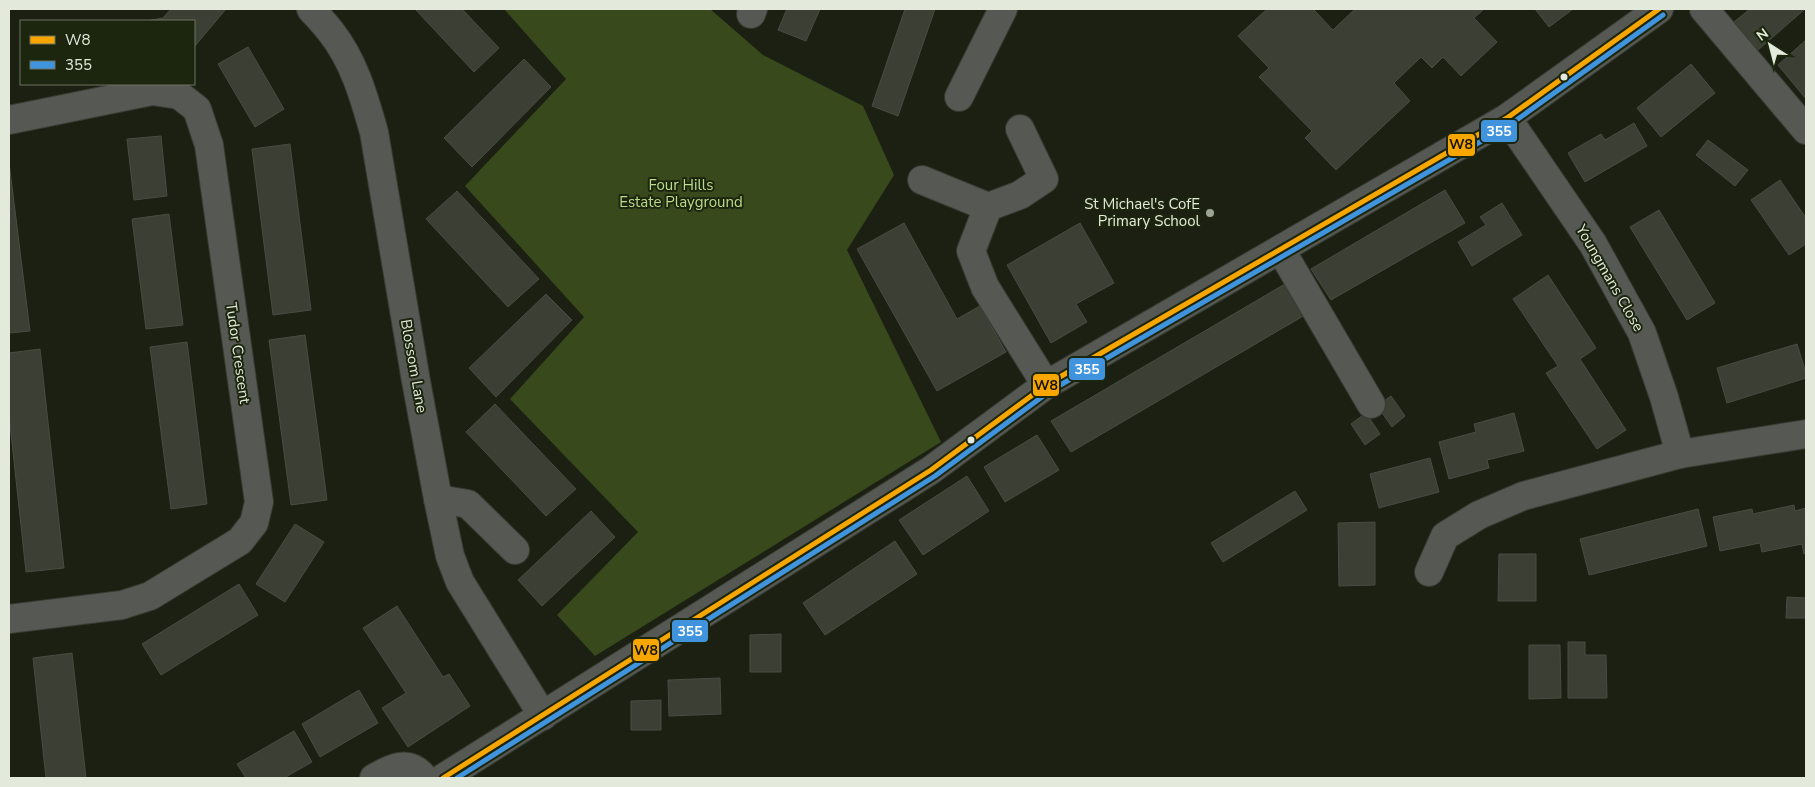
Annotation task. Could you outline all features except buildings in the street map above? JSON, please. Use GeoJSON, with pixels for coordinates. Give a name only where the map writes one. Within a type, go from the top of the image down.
{"type":"FeatureCollection","features":[{"type":"Feature","properties":{"kind":"street","name":"Blossom Lane"},"geometry":{"type":"LineString","coordinates":[[311,9],[332,33],[349,60],[364,94],[374,132],[438,499],[450,556],[460,582],[543,716]]}},
{"type":"Feature","properties":{"kind":"street"},"geometry":{"type":"LineString","coordinates":[[958,98],[1003,9]]}},
{"type":"Feature","properties":{"kind":"street"},"geometry":{"type":"LineString","coordinates":[[443,778],[931,470],[1046,385],[1507,118],[1659,9]]}},
{"type":"Feature","properties":{"kind":"street"},"geometry":{"type":"LineString","coordinates":[[1704,9],[1806,130]]}},
{"type":"Feature","properties":{"kind":"street","name":"Tudor Crescent"},"geometry":{"type":"LineString","coordinates":[[9,120],[152,91],[179,95],[197,109],[209,145],[258,502],[258,513],[254,523],[240,541],[150,596],[122,605],[9,619]]}},
{"type":"Feature","properties":{"kind":"street","name":"Youngmans Close"},"geometry":{"type":"LineString","coordinates":[[1507,118],[1593,244],[1642,333],[1664,397],[1680,454]]}},
{"type":"Feature","properties":{"kind":"street"},"geometry":{"type":"LineString","coordinates":[[922,180],[988,207],[1020,195],[1044,179],[1020,129]]}},
{"type":"Feature","properties":{"kind":"street"},"geometry":{"type":"LineString","coordinates":[[988,207],[972,251],[984,287],[1046,385]]}},
{"type":"Feature","properties":{"kind":"street"},"geometry":{"type":"LineString","coordinates":[[1281,250],[1371,404]]}},
{"type":"Feature","properties":{"kind":"street"},"geometry":{"type":"LineString","coordinates":[[1429,572],[1445,536],[1479,514],[1523,496],[1680,454],[1806,434]]}},
{"type":"Feature","properties":{"kind":"street"},"geometry":{"type":"LineString","coordinates":[[438,499],[468,504],[515,550]]}},
{"type":"Feature","properties":{"kind":"street"},"geometry":{"type":"LineString","coordinates":[[374,778],[401,765],[413,768],[424,778]]}},
{"type":"Feature","properties":{"kind":"green space","name":"Four Hills Estate Playground"},"geometry":{"type":"Polygon","coordinates":[[[504,9],[710,9],[763,55],[863,106],[894,175],[847,250],[941,442],[595,656],[557,615],[638,532],[510,399],[584,317],[465,186],[566,79],[504,9]]]}},
{"type":"Feature","properties":{"kind":"transit line","name":"W8"},"geometry":{"type":"LineString","coordinates":[[443,778],[931,470],[1046,385],[1507,118],[1659,9]]}},
{"type":"Feature","properties":{"kind":"transit line","name":"355"},"geometry":{"type":"LineString","coordinates":[[457,778],[935,476],[1050,391],[1511,124],[1663,15]]}},
{"type":"Feature","properties":{"kind":"place","name":"St Michael's CofE Primary School"},"geometry":{"type":"Point","coordinates":[1210,213]}}]}
